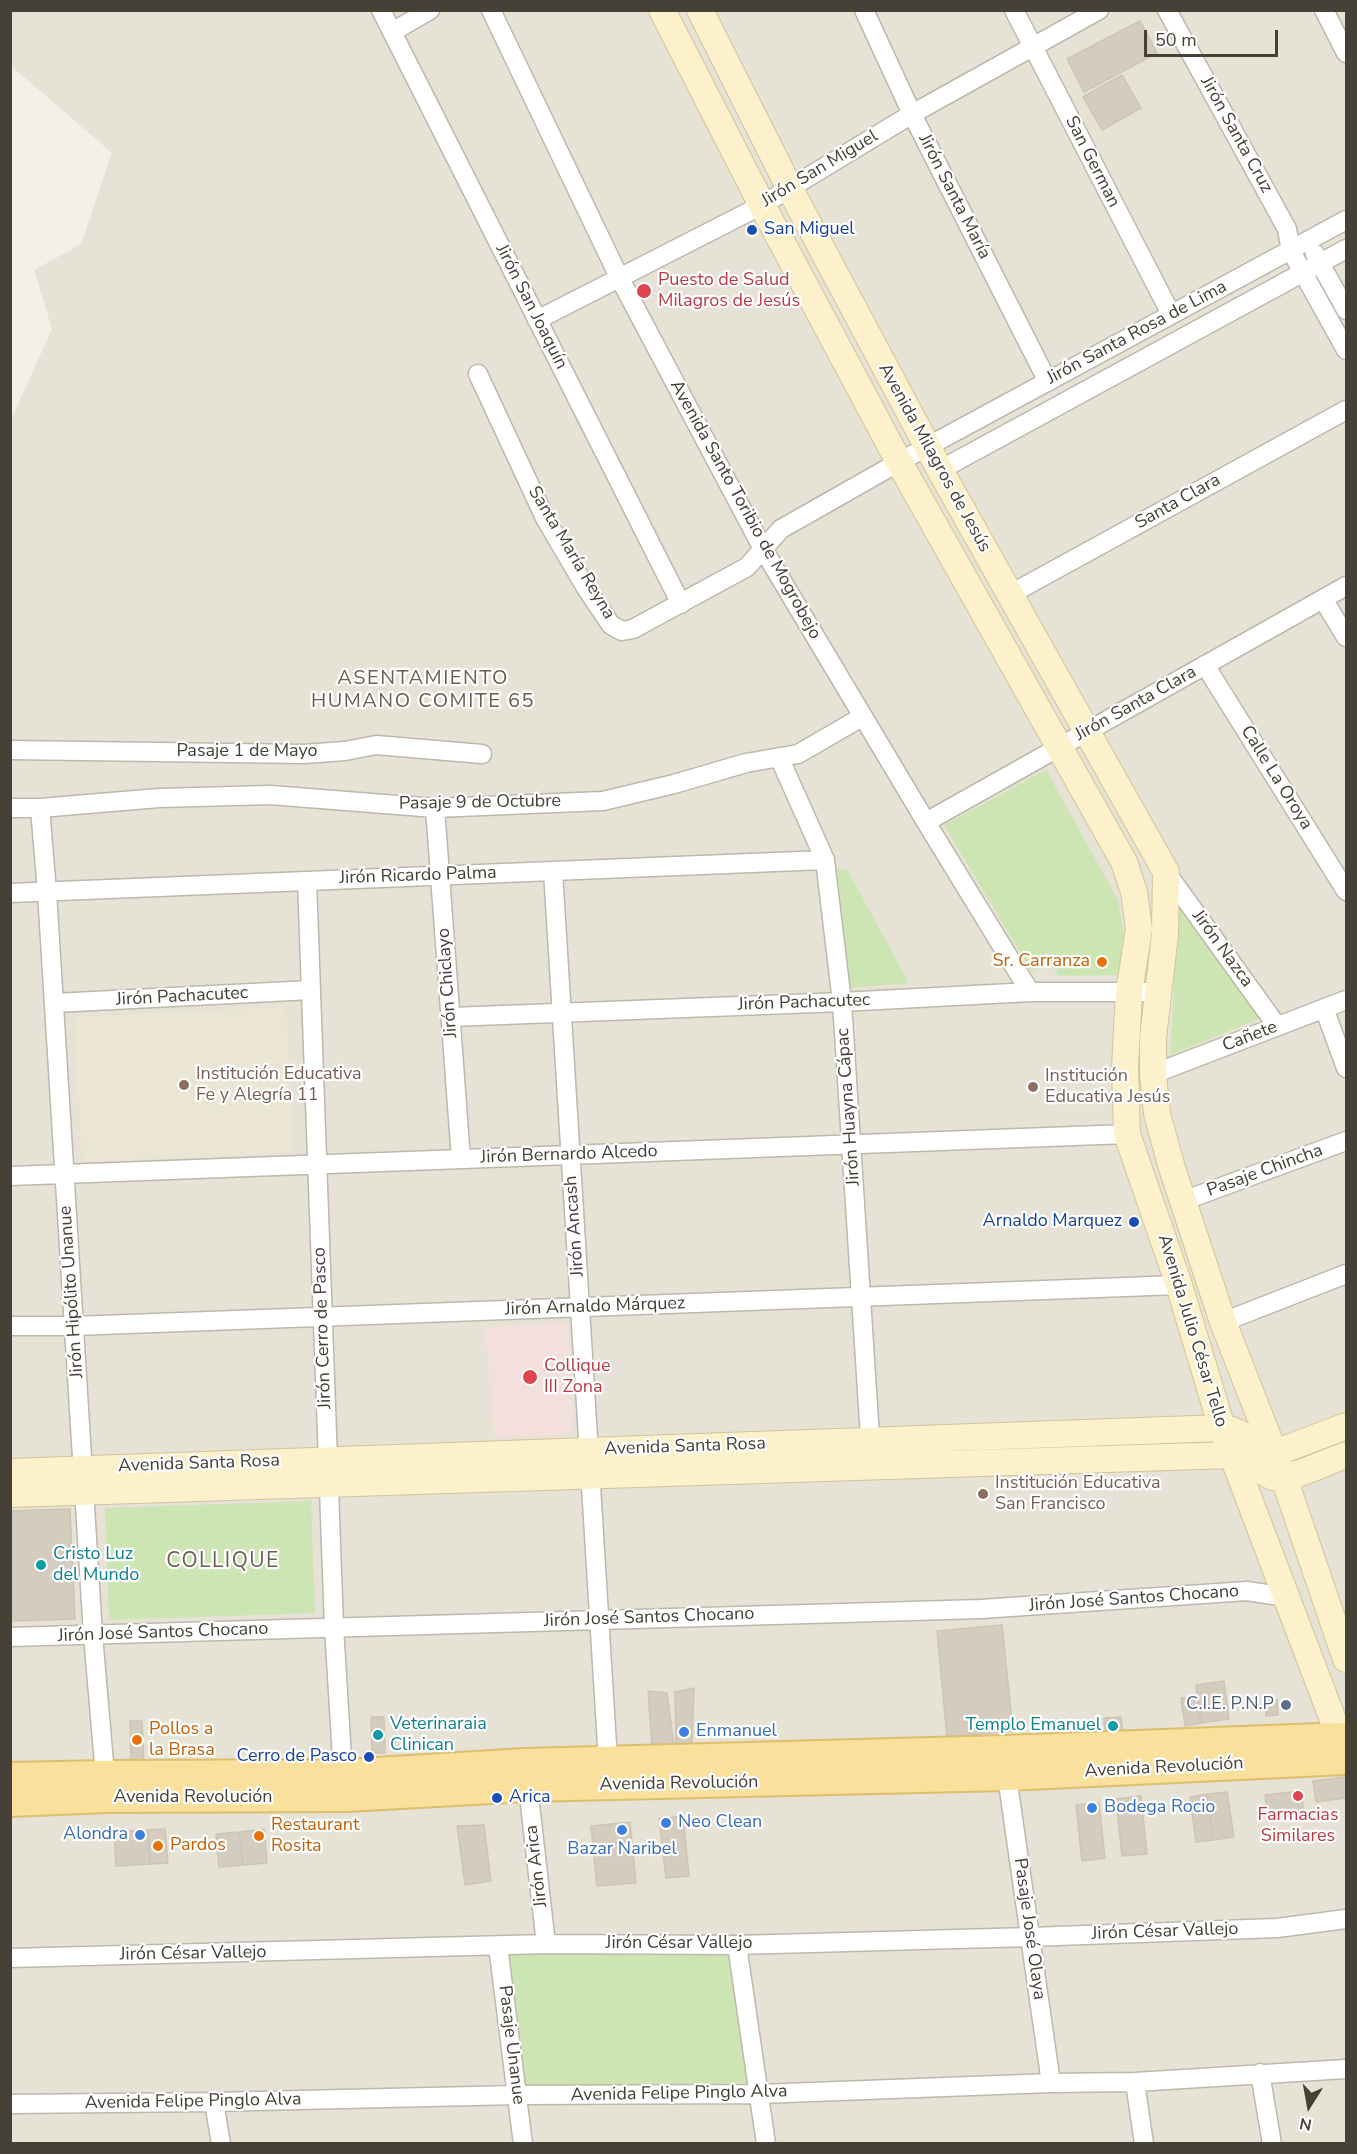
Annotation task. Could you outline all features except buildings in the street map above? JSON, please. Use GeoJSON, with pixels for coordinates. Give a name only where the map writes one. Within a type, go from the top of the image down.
{"type":"FeatureCollection","features":[{"type":"Feature","properties":{"kind":"main road","name":"Avenida Revolución"},"geometry":{"type":"LineString","coordinates":[[10,1778],[105,1774],[343,1774],[525,1763],[1004,1750],[1345,1747]]}},
{"type":"Feature","properties":{"kind":"main road","name":"Avenida Revolución"},"geometry":{"type":"LineString","coordinates":[[10,1802],[108,1798],[346,1797],[528,1787],[1007,1776],[1345,1747]]}},
{"type":"Feature","properties":{"kind":"street","name":"Jirón San Joaquín"},"geometry":{"type":"LineString","coordinates":[[381,10],[681,604]]}},
{"type":"Feature","properties":{"kind":"street"},"geometry":{"type":"LineString","coordinates":[[392,32],[430,10]]}},
{"type":"Feature","properties":{"kind":"street","name":"Avenida Santo Toribio de Mogrobejo"},"geometry":{"type":"LineString","coordinates":[[491,10],[620,277],[763,549],[862,717],[1030,992]]}},
{"type":"Feature","properties":{"kind":"street","name":"Avenida Milagros de Jesús"},"geometry":{"type":"LineString","coordinates":[[662,10],[762,205],[899,462],[1124,862],[1134,892]]}},
{"type":"Feature","properties":{"kind":"street","name":"Avenida Milagros de Jesús"},"geometry":{"type":"LineString","coordinates":[[700,10],[790,189],[940,470],[1166,872],[1166,902]]}},
{"type":"Feature","properties":{"kind":"street","name":"Jirón Santa María"},"geometry":{"type":"LineString","coordinates":[[864,10],[912,114],[1048,382]]}},
{"type":"Feature","properties":{"kind":"street","name":"San German"},"geometry":{"type":"LineString","coordinates":[[1014,10],[1171,314]]}},
{"type":"Feature","properties":{"kind":"street","name":"Jirón San Miguel"},"geometry":{"type":"LineString","coordinates":[[537,320],[762,205],[912,114],[1099,10]]}},
{"type":"Feature","properties":{"kind":"street","name":"Jirón Santa Cruz"},"geometry":{"type":"LineString","coordinates":[[1167,10],[1287,229],[1291,251],[1347,350]]}},
{"type":"Feature","properties":{"kind":"street"},"geometry":{"type":"LineString","coordinates":[[1324,10],[1342,34],[1347,53]]}},
{"type":"Feature","properties":{"kind":"street","name":"Jirón Santa Rosa de Lima"},"geometry":{"type":"LineString","coordinates":[[928,447],[1347,220]]}},
{"type":"Feature","properties":{"kind":"street","name":"Jirón Santa Cruz"},"geometry":{"type":"LineString","coordinates":[[1287,229],[1308,242],[1347,310]]}},
{"type":"Feature","properties":{"kind":"street","name":"Jirón Santa Rosa de Lima"},"geometry":{"type":"LineString","coordinates":[[940,470],[1347,249]]}},
{"type":"Feature","properties":{"kind":"street","name":"Santa María Reyna"},"geometry":{"type":"LineString","coordinates":[[478,374],[545,518],[586,588],[611,625],[622,631],[633,629],[747,567],[781,529],[928,447]]}},
{"type":"Feature","properties":{"kind":"street","name":"Santa Clara"},"geometry":{"type":"LineString","coordinates":[[1009,595],[1347,410]]}},
{"type":"Feature","properties":{"kind":"street","name":"Jirón Santa Clara"},"geometry":{"type":"LineString","coordinates":[[926,822],[1347,586]]}},
{"type":"Feature","properties":{"kind":"street"},"geometry":{"type":"LineString","coordinates":[[1323,599],[1347,637]]}},
{"type":"Feature","properties":{"kind":"street","name":"Calle La Oroya"},"geometry":{"type":"LineString","coordinates":[[1205,665],[1340,866],[1347,891]]}},
{"type":"Feature","properties":{"kind":"street","name":"Pasaje 9 de Octubre"},"geometry":{"type":"LineString","coordinates":[[10,808],[40,808],[159,798],[270,795],[435,808],[603,801],[665,787],[746,763],[798,754],[862,717]]}},
{"type":"Feature","properties":{"kind":"street","name":"Pasaje 1 de Mayo"},"geometry":{"type":"LineString","coordinates":[[10,750],[304,754],[345,751],[376,745],[482,754]]}},
{"type":"Feature","properties":{"kind":"street","name":"Jirón Huayna Cápac"},"geometry":{"type":"LineString","coordinates":[[779,757],[825,860],[842,1002],[872,1466]]}},
{"type":"Feature","properties":{"kind":"street","name":"Jirón Hipólito Unanue"},"geometry":{"type":"LineString","coordinates":[[40,808],[93,1635],[105,1774]]}},
{"type":"Feature","properties":{"kind":"street","name":"Jirón Chiclayo"},"geometry":{"type":"LineString","coordinates":[[435,808],[461,1159]]}},
{"type":"Feature","properties":{"kind":"street","name":"Jirón Ricardo Palma"},"geometry":{"type":"LineString","coordinates":[[10,893],[825,860]]}},
{"type":"Feature","properties":{"kind":"street","name":"Jirón Ancash"},"geometry":{"type":"LineString","coordinates":[[553,871],[608,1761]]}},
{"type":"Feature","properties":{"kind":"street","name":"Jirón Nazca"},"geometry":{"type":"LineString","coordinates":[[1166,872],[1277,1026]]}},
{"type":"Feature","properties":{"kind":"street","name":"Jirón Cerro de Pasco"},"geometry":{"type":"LineString","coordinates":[[307,881],[334,1627],[343,1774]]}},
{"type":"Feature","properties":{"kind":"street","name":"Avenida Julio César Tello"},"geometry":{"type":"LineString","coordinates":[[1134,892],[1139,929],[1129,992],[1125,1067],[1127,1134],[1179,1285],[1222,1428],[1345,1747]]}},
{"type":"Feature","properties":{"kind":"street","name":"Avenida Julio César Tello"},"geometry":{"type":"LineString","coordinates":[[1166,902],[1165,934],[1153,1038],[1153,1074],[1157,1114],[1223,1322],[1338,1608],[1347,1659]]}},
{"type":"Feature","properties":{"kind":"street","name":"Jirón Pachacutec"},"geometry":{"type":"LineString","coordinates":[[54,1003],[311,990]]}},
{"type":"Feature","properties":{"kind":"street","name":"Jirón Pachacutec"},"geometry":{"type":"LineString","coordinates":[[451,1017],[842,1002],[1030,992],[1157,992]]}},
{"type":"Feature","properties":{"kind":"street","name":"Cañete"},"geometry":{"type":"LineString","coordinates":[[1153,1074],[1347,1000]]}},
{"type":"Feature","properties":{"kind":"street"},"geometry":{"type":"LineString","coordinates":[[1324,1008],[1347,1068]]}},
{"type":"Feature","properties":{"kind":"street","name":"Jirón Bernardo Alcedo"},"geometry":{"type":"LineString","coordinates":[[10,1176],[1127,1134]]}},
{"type":"Feature","properties":{"kind":"street","name":"Pasaje Chincha"},"geometry":{"type":"LineString","coordinates":[[1183,1201],[1347,1141]]}},
{"type":"Feature","properties":{"kind":"street"},"geometry":{"type":"LineString","coordinates":[[1223,1322],[1347,1274]]}},
{"type":"Feature","properties":{"kind":"street","name":"Jirón Arnaldo Márquez"},"geometry":{"type":"LineString","coordinates":[[10,1326],[74,1326],[1179,1285]]}},
{"type":"Feature","properties":{"kind":"street"},"geometry":{"type":"LineString","coordinates":[[1275,1453],[1347,1426]]}},
{"type":"Feature","properties":{"kind":"street","name":"Avenida Santa Rosa"},"geometry":{"type":"LineString","coordinates":[[329,1472],[589,1450],[1222,1428],[1235,1429],[1265,1451],[1275,1453]]}},
{"type":"Feature","properties":{"kind":"street","name":"Avenida Santa Rosa"},"geometry":{"type":"LineString","coordinates":[[10,1472],[84,1480],[329,1472],[591,1477],[1232,1455],[1244,1456],[1273,1477],[1284,1478]]}},
{"type":"Feature","properties":{"kind":"street"},"geometry":{"type":"LineString","coordinates":[[1284,1478],[1347,1455]]}},
{"type":"Feature","properties":{"kind":"street","name":"Avenida Santa Rosa"},"geometry":{"type":"LineString","coordinates":[[10,1494],[84,1480]]}},
{"type":"Feature","properties":{"kind":"street","name":"Jirón José Santos Chocano"},"geometry":{"type":"LineString","coordinates":[[10,1637],[981,1609],[1247,1591],[1286,1597]]}},
{"type":"Feature","properties":{"kind":"street","name":"Pasaje José Olaya"},"geometry":{"type":"LineString","coordinates":[[1007,1776],[1051,2083]]}},
{"type":"Feature","properties":{"kind":"street","name":"Jirón Arica"},"geometry":{"type":"LineString","coordinates":[[528,1787],[546,1944]]}},
{"type":"Feature","properties":{"kind":"street","name":"Jirón César Vallejo"},"geometry":{"type":"LineString","coordinates":[[10,1958],[546,1944],[737,1945],[1030,1937],[1277,1928],[1347,1919]]}},
{"type":"Feature","properties":{"kind":"street"},"geometry":{"type":"LineString","coordinates":[[737,1945],[766,2144]]}},
{"type":"Feature","properties":{"kind":"street","name":"Pasaje Unanue"},"geometry":{"type":"LineString","coordinates":[[498,1946],[523,2144]]}},
{"type":"Feature","properties":{"kind":"street","name":"Avenida Felipe Pinglo Alva"},"geometry":{"type":"LineString","coordinates":[[10,2104],[517,2095],[759,2094],[1135,2082],[1347,2069]]}},
{"type":"Feature","properties":{"kind":"street"},"geometry":{"type":"LineString","coordinates":[[1260,2073],[1272,2144]]}},
{"type":"Feature","properties":{"kind":"street"},"geometry":{"type":"LineString","coordinates":[[1135,2082],[1144,2144]]}},
{"type":"Feature","properties":{"kind":"street"},"geometry":{"type":"LineString","coordinates":[[214,2102],[221,2144]]}},
{"type":"Feature","properties":{"kind":"shaded area"},"geometry":{"type":"Polygon","coordinates":[[[11,11],[1346,11],[1346,2143],[11,2143],[10,415],[13,415],[52,329],[34,270],[81,244],[112,153],[11,66],[11,11]]]}},
{"type":"Feature","properties":{"kind":"shaded area","name":"Institución Educativa Fe y Alegría 11"},"geometry":{"type":"Polygon","coordinates":[[[286,1007],[293,1152],[82,1162],[74,1017],[286,1007]]]}},
{"type":"Feature","properties":{"kind":"shaded area","name":"Collique III Zona"},"geometry":{"type":"Polygon","coordinates":[[[567,1323],[574,1426],[567,1434],[494,1437],[485,1327],[567,1323]]]}},
{"type":"Feature","properties":{"kind":"green space"},"geometry":{"type":"Polygon","coordinates":[[[1046,770],[1118,900],[1124,934],[1118,975],[1058,976],[1053,956],[1047,960],[1047,965],[1032,972],[944,825],[1046,770]]]}},
{"type":"Feature","properties":{"kind":"green space"},"geometry":{"type":"Polygon","coordinates":[[[834,868],[848,871],[909,983],[850,988],[834,868]]]}},
{"type":"Feature","properties":{"kind":"green space"},"geometry":{"type":"Polygon","coordinates":[[[1179,903],[1261,1018],[1170,1055],[1179,903]]]}},
{"type":"Feature","properties":{"kind":"green space"},"geometry":{"type":"Polygon","coordinates":[[[311,1501],[315,1613],[109,1620],[105,1508],[311,1501]]]}},
{"type":"Feature","properties":{"kind":"green space"},"geometry":{"type":"Polygon","coordinates":[[[508,1953],[732,1954],[749,2083],[525,2088],[508,1953]]]}},
{"type":"Feature","properties":{"kind":"place","name":"San Miguel"},"geometry":{"type":"Point","coordinates":[752,230]}},
{"type":"Feature","properties":{"kind":"place","name":"Puesto de Salud Milagros de Jesús"},"geometry":{"type":"Point","coordinates":[644,291]}},
{"type":"Feature","properties":{"kind":"place","name":"Sr. Carranza"},"geometry":{"type":"Point","coordinates":[1102,962]}},
{"type":"Feature","properties":{"kind":"place","name":"Institución Educativa Fe y Alegría 11"},"geometry":{"type":"Point","coordinates":[184,1085]}},
{"type":"Feature","properties":{"kind":"place","name":"Institución Educativa Jesús"},"geometry":{"type":"Point","coordinates":[1033,1087]}},
{"type":"Feature","properties":{"kind":"place","name":"Arnaldo Marquez"},"geometry":{"type":"Point","coordinates":[1134,1222]}},
{"type":"Feature","properties":{"kind":"place","name":"Collique III Zona"},"geometry":{"type":"Point","coordinates":[530,1377]}},
{"type":"Feature","properties":{"kind":"place","name":"Institución Educativa San Francisco"},"geometry":{"type":"Point","coordinates":[983,1494]}},
{"type":"Feature","properties":{"kind":"place","name":"Cristo Luz del Mundo"},"geometry":{"type":"Point","coordinates":[41,1565]}},
{"type":"Feature","properties":{"kind":"place","name":"C.I.E. P.N.P"},"geometry":{"type":"Point","coordinates":[1286,1705]}},
{"type":"Feature","properties":{"kind":"place","name":"Templo Emanuel"},"geometry":{"type":"Point","coordinates":[1113,1726]}},
{"type":"Feature","properties":{"kind":"place","name":"Enmanuel"},"geometry":{"type":"Point","coordinates":[684,1732]}},
{"type":"Feature","properties":{"kind":"place","name":"Veterinaraia Clinican"},"geometry":{"type":"Point","coordinates":[378,1735]}},
{"type":"Feature","properties":{"kind":"place","name":"Pollos a la Brasa"},"geometry":{"type":"Point","coordinates":[137,1740]}},
{"type":"Feature","properties":{"kind":"place","name":"Cerro de Pasco"},"geometry":{"type":"Point","coordinates":[369,1757]}},
{"type":"Feature","properties":{"kind":"place","name":"Farmacias Similares"},"geometry":{"type":"Point","coordinates":[1298,1796]}},
{"type":"Feature","properties":{"kind":"place","name":"Arica"},"geometry":{"type":"Point","coordinates":[497,1798]}},
{"type":"Feature","properties":{"kind":"place","name":"Bodega Rocio"},"geometry":{"type":"Point","coordinates":[1092,1808]}},
{"type":"Feature","properties":{"kind":"place","name":"Neo Clean"},"geometry":{"type":"Point","coordinates":[666,1823]}},
{"type":"Feature","properties":{"kind":"place","name":"Bazar Naribel"},"geometry":{"type":"Point","coordinates":[622,1830]}},
{"type":"Feature","properties":{"kind":"place","name":"Alondra"},"geometry":{"type":"Point","coordinates":[140,1835]}},
{"type":"Feature","properties":{"kind":"place","name":"Restaurant Rosita"},"geometry":{"type":"Point","coordinates":[259,1836]}},
{"type":"Feature","properties":{"kind":"place","name":"Pardos"},"geometry":{"type":"Point","coordinates":[158,1846]}},
{"type":"Feature","properties":{"kind":"district","name":"ASENTAMIENTO HUMANO COMITE 65"},"geometry":{"type":"Point","coordinates":[423,690]}},
{"type":"Feature","properties":{"kind":"district","name":"COLLIQUE"},"geometry":{"type":"Point","coordinates":[223,1562]}}]}
